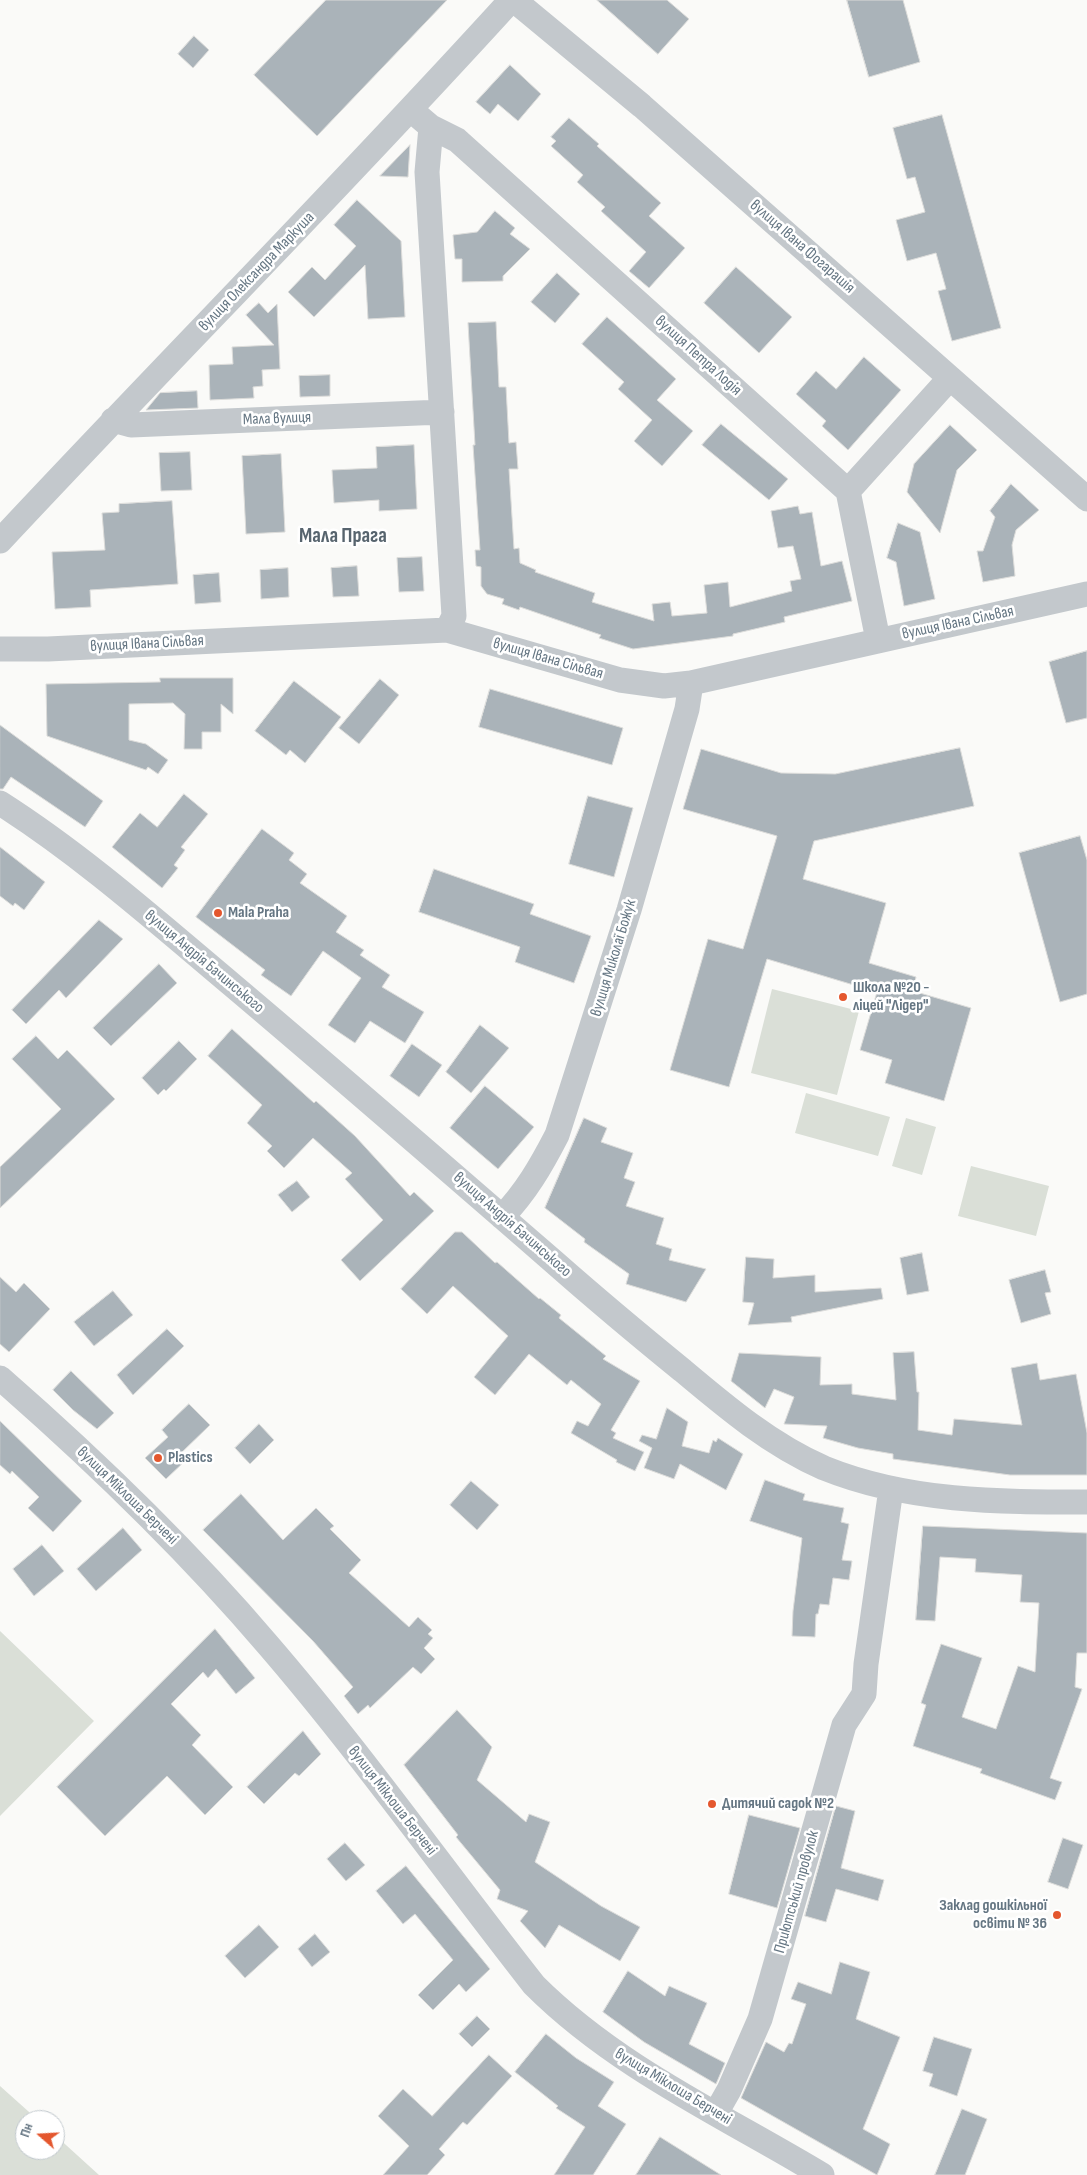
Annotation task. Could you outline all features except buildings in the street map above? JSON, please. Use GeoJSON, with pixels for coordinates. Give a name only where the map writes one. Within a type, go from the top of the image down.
{"type":"FeatureCollection","features":[{"type":"Feature","properties":{"kind":"street","name":"вулиця Олександра Маркуша"},"geometry":{"type":"LineString","coordinates":[[0,541],[113,420],[411,110],[512,0]]}},
{"type":"Feature","properties":{"kind":"street","name":"вулиця Івана Фогарашія"},"geometry":{"type":"LineString","coordinates":[[512,0],[642,106],[1087,499]]}},
{"type":"Feature","properties":{"kind":"street","name":"вулиця Петра Лодія"},"geometry":{"type":"LineString","coordinates":[[411,110],[431,127],[457,140],[848,491]]}},
{"type":"Feature","properties":{"kind":"street"},"geometry":{"type":"LineString","coordinates":[[431,127],[427,172],[454,616],[447,630]]}},
{"type":"Feature","properties":{"kind":"street"},"geometry":{"type":"LineString","coordinates":[[878,640],[848,491],[950,378]]}},
{"type":"Feature","properties":{"kind":"street","name":"Мала вулиця"},"geometry":{"type":"LineString","coordinates":[[113,420],[131,425],[442,412]]}},
{"type":"Feature","properties":{"kind":"street","name":"вулиця Івана Сільвая"},"geometry":{"type":"LineString","coordinates":[[0,648],[67,648],[447,630],[620,680],[664,686],[691,683],[878,640],[940,629],[1087,594]]}},
{"type":"Feature","properties":{"kind":"street","name":"вулиця Миколаї Божук"},"geometry":{"type":"LineString","coordinates":[[502,1217],[521,1197],[540,1168],[557,1135],[629,910],[687,709],[691,683]]}},
{"type":"Feature","properties":{"kind":"street","name":"вулиця Андрія Бачинського"},"geometry":{"type":"LineString","coordinates":[[0,803],[92,868],[146,912],[360,1093],[606,1308],[764,1435],[823,1467],[891,1489],[949,1498],[1087,1502]]}},
{"type":"Feature","properties":{"kind":"street","name":"вулиця Міклоша Берчені"},"geometry":{"type":"LineString","coordinates":[[0,1378],[147,1512],[269,1645],[331,1722],[534,1985],[573,2021],[624,2059],[822,2175]]}},
{"type":"Feature","properties":{"kind":"street","name":"Приютський провулок"},"geometry":{"type":"LineString","coordinates":[[716,2113],[729,2090],[760,2019],[844,1725],[864,1694],[866,1664],[891,1489]]}},
{"type":"Feature","properties":{"kind":"shaded area"},"geometry":{"type":"Polygon","coordinates":[[[772,989],[859,1011],[837,1095],[751,1073],[772,989]]]}},
{"type":"Feature","properties":{"kind":"shaded area"},"geometry":{"type":"Polygon","coordinates":[[[806,1093],[890,1117],[878,1156],[795,1133],[806,1093]]]}},
{"type":"Feature","properties":{"kind":"shaded area"},"geometry":{"type":"Polygon","coordinates":[[[906,1118],[936,1127],[922,1175],[892,1166],[906,1118]]]}},
{"type":"Feature","properties":{"kind":"shaded area"},"geometry":{"type":"Polygon","coordinates":[[[971,1166],[1049,1186],[1036,1236],[958,1216],[971,1166]]]}},
{"type":"Feature","properties":{"kind":"shaded area"},"geometry":{"type":"Polygon","coordinates":[[[0,1631],[94,1721],[0,1816],[0,1631]]]}},
{"type":"Feature","properties":{"kind":"shaded area"},"geometry":{"type":"Polygon","coordinates":[[[0,2086],[27,2110],[15,2110],[15,2160],[65,2160],[65,2144],[99,2175],[0,2175],[0,2086]]]}},
{"type":"Feature","properties":{"kind":"place","name":"Mala Praha"},"geometry":{"type":"Point","coordinates":[218,913]}},
{"type":"Feature","properties":{"kind":"place","name":"Школа №20 - ліцей \"Лідер\""},"geometry":{"type":"Point","coordinates":[843,997]}},
{"type":"Feature","properties":{"kind":"place","name":"Plastics"},"geometry":{"type":"Point","coordinates":[158,1458]}},
{"type":"Feature","properties":{"kind":"place","name":"Дитячий садок №2"},"geometry":{"type":"Point","coordinates":[712,1804]}},
{"type":"Feature","properties":{"kind":"place","name":"Заклад дошкільної освіти № 36"},"geometry":{"type":"Point","coordinates":[1057,1915]}},
{"type":"Feature","properties":{"kind":"district","name":"Мала Прага"},"geometry":{"type":"Point","coordinates":[343,537]}}]}
